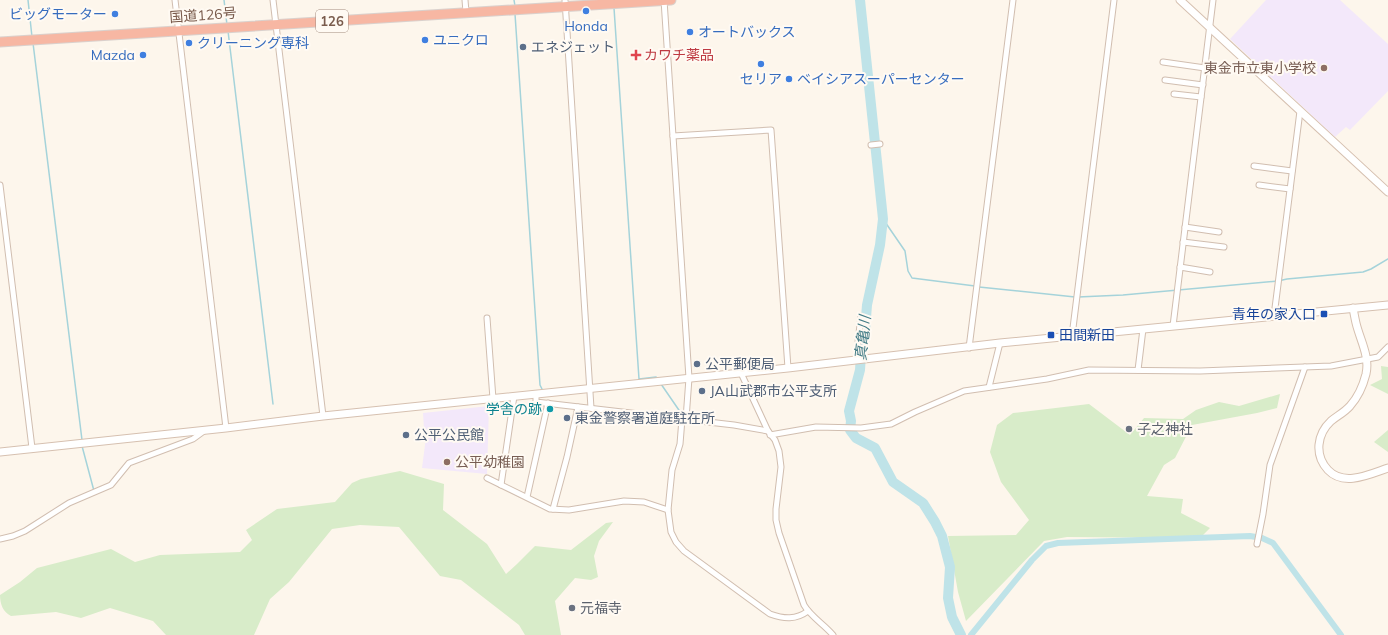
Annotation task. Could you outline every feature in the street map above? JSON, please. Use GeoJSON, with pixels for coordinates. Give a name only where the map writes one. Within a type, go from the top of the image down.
{"type":"FeatureCollection","features":[{"type":"Feature","properties":{"kind":"highway","name":"国道126号"},"geometry":{"type":"LineString","coordinates":[[0,42],[466,12],[565,3],[666,0]]}},
{"type":"Feature","properties":{"kind":"street"},"geometry":{"type":"LineString","coordinates":[[174,0],[226,428]]}},
{"type":"Feature","properties":{"kind":"street"},"geometry":{"type":"LineString","coordinates":[[273,0],[323,416]]}},
{"type":"Feature","properties":{"kind":"street"},"geometry":{"type":"LineString","coordinates":[[465,0],[466,12]]}},
{"type":"Feature","properties":{"kind":"street"},"geometry":{"type":"LineString","coordinates":[[666,0],[673,136],[689,378],[680,444],[672,470],[668,510],[670,532],[684,551],[770,614],[780,618],[792,618],[802,616],[808,611]]}},
{"type":"Feature","properties":{"kind":"street"},"geometry":{"type":"LineString","coordinates":[[969,348],[1014,0]]}},
{"type":"Feature","properties":{"kind":"street"},"geometry":{"type":"LineString","coordinates":[[1072,336],[1114,0]]}},
{"type":"Feature","properties":{"kind":"street"},"geometry":{"type":"LineString","coordinates":[[1180,0],[1388,192]]}},
{"type":"Feature","properties":{"kind":"street"},"geometry":{"type":"LineString","coordinates":[[1173,326],[1213,0]]}},
{"type":"Feature","properties":{"kind":"street"},"geometry":{"type":"LineString","coordinates":[[565,3],[591,388],[591,408]]}},
{"type":"Feature","properties":{"kind":"street"},"geometry":{"type":"LineString","coordinates":[[1163,62],[1205,68]]}},
{"type":"Feature","properties":{"kind":"street"},"geometry":{"type":"LineString","coordinates":[[1165,80],[1203,85]]}},
{"type":"Feature","properties":{"kind":"street"},"geometry":{"type":"LineString","coordinates":[[1174,94],[1201,97]]}},
{"type":"Feature","properties":{"kind":"street"},"geometry":{"type":"LineString","coordinates":[[1274,316],[1300,111]]}},
{"type":"Feature","properties":{"kind":"street"},"geometry":{"type":"LineString","coordinates":[[673,136],[771,130],[788,368]]}},
{"type":"Feature","properties":{"kind":"street"},"geometry":{"type":"LineString","coordinates":[[871,145],[880,144]]}},
{"type":"Feature","properties":{"kind":"street"},"geometry":{"type":"LineString","coordinates":[[1254,166],[1292,171]]}},
{"type":"Feature","properties":{"kind":"street"},"geometry":{"type":"LineString","coordinates":[[0,185],[32,448]]}},
{"type":"Feature","properties":{"kind":"street"},"geometry":{"type":"LineString","coordinates":[[1259,185],[1290,189]]}},
{"type":"Feature","properties":{"kind":"street"},"geometry":{"type":"LineString","coordinates":[[1185,227],[1218,232]]}},
{"type":"Feature","properties":{"kind":"street"},"geometry":{"type":"LineString","coordinates":[[1183,242],[1224,247]]}},
{"type":"Feature","properties":{"kind":"street"},"geometry":{"type":"LineString","coordinates":[[1180,267],[1210,272]]}},
{"type":"Feature","properties":{"kind":"street"},"geometry":{"type":"LineString","coordinates":[[0,452],[323,416],[788,368],[1072,336],[1388,305]]}},
{"type":"Feature","properties":{"kind":"street"},"geometry":{"type":"LineString","coordinates":[[1354,308],[1356,323],[1367,360],[1367,371],[1362,389],[1350,407],[1331,421],[1320,436],[1320,454],[1323,464],[1329,471],[1342,478],[1360,477],[1388,468]]}},
{"type":"Feature","properties":{"kind":"street"},"geometry":{"type":"LineString","coordinates":[[856,360],[861,316]]}},
{"type":"Feature","properties":{"kind":"street"},"geometry":{"type":"LineString","coordinates":[[487,318],[493,399]]}},
{"type":"Feature","properties":{"kind":"street"},"geometry":{"type":"LineString","coordinates":[[1138,370],[1143,329]]}},
{"type":"Feature","properties":{"kind":"street"},"geometry":{"type":"LineString","coordinates":[[989,387],[1000,344]]}},
{"type":"Feature","properties":{"kind":"street"},"geometry":{"type":"LineString","coordinates":[[536,394],[536,402],[734,425],[769,433],[816,427],[861,428],[896,423],[915,412],[964,391],[1047,379],[1089,370],[1200,371],[1331,366],[1378,357],[1388,347]]}},
{"type":"Feature","properties":{"kind":"street"},"geometry":{"type":"LineString","coordinates":[[1257,544],[1270,465],[1305,367]]}},
{"type":"Feature","properties":{"kind":"street"},"geometry":{"type":"LineString","coordinates":[[741,373],[779,451],[781,467],[776,509],[779,533],[804,605],[808,611],[833,635]]}},
{"type":"Feature","properties":{"kind":"street"},"geometry":{"type":"LineString","coordinates":[[501,485],[514,396]]}},
{"type":"Feature","properties":{"kind":"street"},"geometry":{"type":"LineString","coordinates":[[527,497],[548,403]]}},
{"type":"Feature","properties":{"kind":"street"},"geometry":{"type":"LineString","coordinates":[[553,509],[567,457],[578,407]]}},
{"type":"Feature","properties":{"kind":"street"},"geometry":{"type":"LineString","coordinates":[[0,539],[25,531],[69,503],[106,488],[111,485],[129,463],[193,439],[205,430]]}},
{"type":"Feature","properties":{"kind":"street"},"geometry":{"type":"LineString","coordinates":[[487,478],[550,509],[569,510],[624,501],[644,502],[668,510]]}},
{"type":"Feature","properties":{"kind":"shaded area","name":"東金市立東小学校"},"geometry":{"type":"Polygon","coordinates":[[[1266,0],[1340,0],[1388,44],[1388,91],[1350,130],[1346,127],[1335,137],[1230,39],[1266,0]]]}},
{"type":"Feature","properties":{"kind":"shaded area"},"geometry":{"type":"Polygon","coordinates":[[[489,406],[487,474],[422,468],[425,445],[423,413],[489,406]]]}},
{"type":"Feature","properties":{"kind":"green space"},"geometry":{"type":"Polygon","coordinates":[[[1381,366],[1388,367],[1388,394],[1370,385],[1382,379],[1381,366]]]}},
{"type":"Feature","properties":{"kind":"green space"},"geometry":{"type":"Polygon","coordinates":[[[1280,394],[1277,408],[1192,425],[1175,458],[1164,465],[1147,496],[1183,499],[1181,513],[1210,528],[1200,538],[1067,537],[1044,541],[966,621],[958,592],[948,536],[1016,535],[1029,520],[1001,482],[990,452],[997,425],[1013,413],[1089,404],[1130,435],[1144,418],[1183,419],[1196,410],[1219,402],[1239,406],[1280,394]]]}},
{"type":"Feature","properties":{"kind":"green space"},"geometry":{"type":"Polygon","coordinates":[[[1388,430],[1388,452],[1374,442],[1388,430]]]}},
{"type":"Feature","properties":{"kind":"green space"},"geometry":{"type":"Polygon","coordinates":[[[400,471],[444,484],[443,510],[487,544],[506,574],[535,546],[571,550],[606,523],[613,522],[599,541],[594,556],[598,577],[591,580],[575,578],[555,601],[561,635],[525,635],[519,625],[461,580],[440,576],[399,527],[360,525],[332,529],[289,582],[270,599],[254,635],[166,635],[153,621],[110,608],[81,618],[56,612],[11,616],[1,605],[0,595],[20,582],[37,568],[111,549],[135,562],[160,555],[240,552],[252,540],[246,530],[277,509],[335,502],[352,483],[361,479],[400,471]]]}},
{"type":"Feature","properties":{"kind":"waterway"},"geometry":{"type":"LineString","coordinates":[[28,0],[32,37]]}},
{"type":"Feature","properties":{"kind":"waterway"},"geometry":{"type":"LineString","coordinates":[[224,0],[227,25]]}},
{"type":"Feature","properties":{"kind":"waterway"},"geometry":{"type":"LineString","coordinates":[[514,0],[515,6]]}},
{"type":"Feature","properties":{"kind":"waterway","name":"真亀川"},"geometry":{"type":"LineString","coordinates":[[860,0],[883,219],[880,245],[867,305],[860,370],[849,411],[851,421],[850,430],[856,438],[875,448],[893,482],[923,503],[935,522],[942,536],[950,567],[948,598],[952,617],[961,635]]}},
{"type":"Feature","properties":{"kind":"waterway"},"geometry":{"type":"LineString","coordinates":[[614,8],[639,379],[656,377],[658,380]]}},
{"type":"Feature","properties":{"kind":"waterway"},"geometry":{"type":"LineString","coordinates":[[515,14],[540,385],[542,389]]}},
{"type":"Feature","properties":{"kind":"waterway"},"geometry":{"type":"LineString","coordinates":[[228,31],[273,404]]}},
{"type":"Feature","properties":{"kind":"waterway"},"geometry":{"type":"LineString","coordinates":[[33,43],[82,440]]}},
{"type":"Feature","properties":{"kind":"waterway"},"geometry":{"type":"LineString","coordinates":[[883,219],[905,251],[908,271],[912,278],[975,286]]}},
{"type":"Feature","properties":{"kind":"waterway"},"geometry":{"type":"LineString","coordinates":[[1078,297],[1123,295],[1363,272],[1388,259]]}},
{"type":"Feature","properties":{"kind":"waterway"},"geometry":{"type":"LineString","coordinates":[[979,287],[1075,297]]}},
{"type":"Feature","properties":{"kind":"waterway"},"geometry":{"type":"LineString","coordinates":[[661,384],[683,416]]}},
{"type":"Feature","properties":{"kind":"waterway"},"geometry":{"type":"LineString","coordinates":[[82,446],[94,491]]}},
{"type":"Feature","properties":{"kind":"waterway"},"geometry":{"type":"LineString","coordinates":[[971,635],[1032,560],[1046,546],[1058,543],[1250,536],[1262,538],[1273,543],[1341,635]]}},
{"type":"Feature","properties":{"kind":"place","name":"Honda"},"geometry":{"type":"Point","coordinates":[586,11]}},
{"type":"Feature","properties":{"kind":"place","name":"ビッグモーター"},"geometry":{"type":"Point","coordinates":[115,14]}},
{"type":"Feature","properties":{"kind":"place","name":"オートバックス"},"geometry":{"type":"Point","coordinates":[690,32]}},
{"type":"Feature","properties":{"kind":"place","name":"ユニクロ"},"geometry":{"type":"Point","coordinates":[425,40]}},
{"type":"Feature","properties":{"kind":"place","name":"クリーニング専科"},"geometry":{"type":"Point","coordinates":[189,43]}},
{"type":"Feature","properties":{"kind":"place","name":"エネジェット"},"geometry":{"type":"Point","coordinates":[523,47]}},
{"type":"Feature","properties":{"kind":"place","name":"Mazda"},"geometry":{"type":"Point","coordinates":[143,55]}},
{"type":"Feature","properties":{"kind":"place","name":"カワチ薬品"},"geometry":{"type":"Point","coordinates":[636,55]}},
{"type":"Feature","properties":{"kind":"place","name":"セリア"},"geometry":{"type":"Point","coordinates":[761,64]}},
{"type":"Feature","properties":{"kind":"place","name":"東金市立東小学校"},"geometry":{"type":"Point","coordinates":[1324,68]}},
{"type":"Feature","properties":{"kind":"place","name":"ベイシアスーパーセンター"},"geometry":{"type":"Point","coordinates":[789,79]}},
{"type":"Feature","properties":{"kind":"place","name":"青年の家入口"},"geometry":{"type":"Point","coordinates":[1324,314]}},
{"type":"Feature","properties":{"kind":"place","name":"田間新田"},"geometry":{"type":"Point","coordinates":[1051,335]}},
{"type":"Feature","properties":{"kind":"place","name":"公平郵便局"},"geometry":{"type":"Point","coordinates":[697,364]}},
{"type":"Feature","properties":{"kind":"place","name":"JA山武郡市公平支所"},"geometry":{"type":"Point","coordinates":[702,391]}},
{"type":"Feature","properties":{"kind":"place","name":"学舎の跡"},"geometry":{"type":"Point","coordinates":[550,409]}},
{"type":"Feature","properties":{"kind":"place","name":"東金警察署道庭駐在所"},"geometry":{"type":"Point","coordinates":[567,418]}},
{"type":"Feature","properties":{"kind":"place","name":"子之神社"},"geometry":{"type":"Point","coordinates":[1129,429]}},
{"type":"Feature","properties":{"kind":"place","name":"公平公民館"},"geometry":{"type":"Point","coordinates":[406,435]}},
{"type":"Feature","properties":{"kind":"place","name":"公平幼稚園"},"geometry":{"type":"Point","coordinates":[447,462]}},
{"type":"Feature","properties":{"kind":"place","name":"元福寺"},"geometry":{"type":"Point","coordinates":[572,608]}}]}
